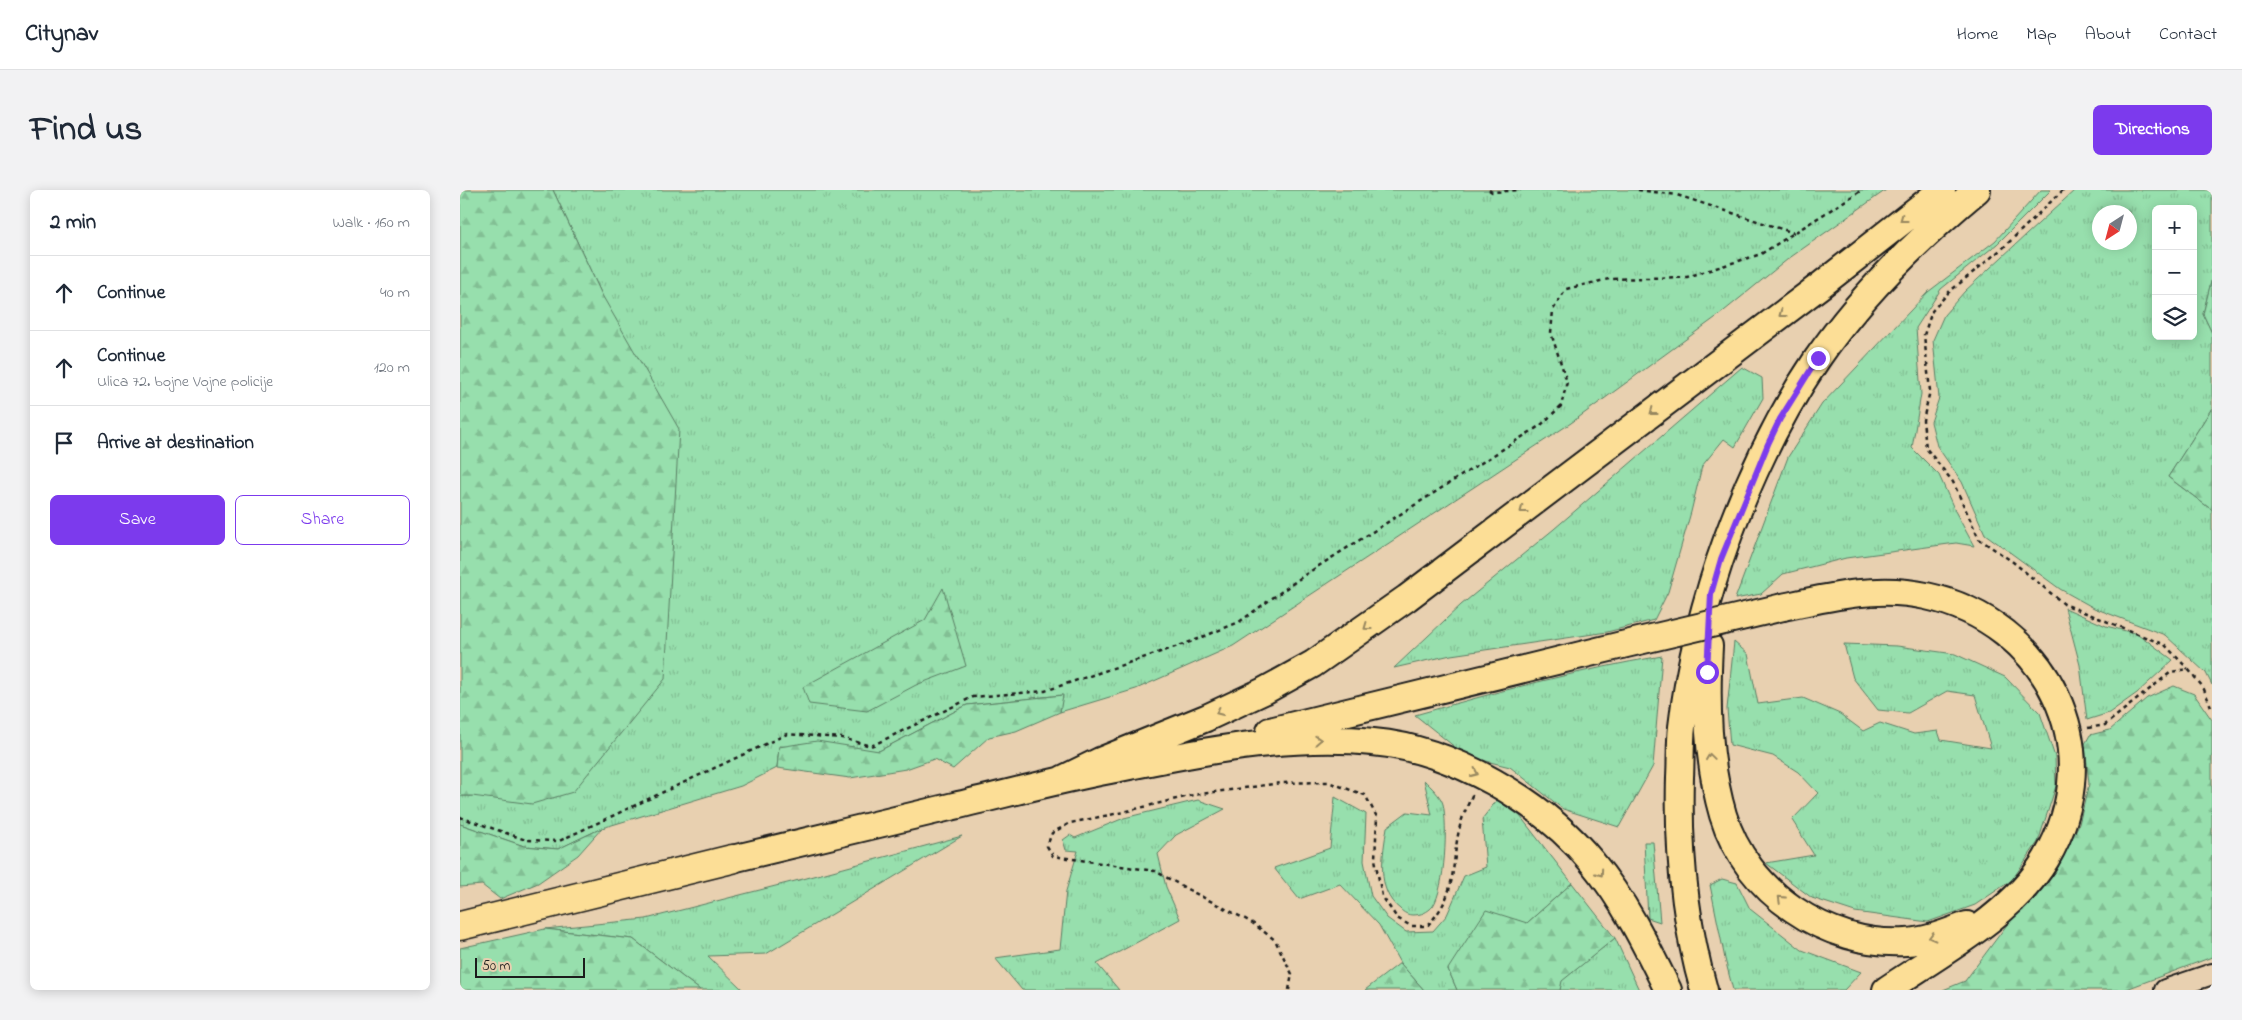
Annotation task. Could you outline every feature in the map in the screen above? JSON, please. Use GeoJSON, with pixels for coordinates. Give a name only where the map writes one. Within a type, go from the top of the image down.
{"type":"FeatureCollection","features":[{"type":"Feature","properties":{"kind":"highway"},"geometry":{"type":"LineString","coordinates":[[460,926],[732,859]]}},
{"type":"Feature","properties":{"kind":"main road"},"geometry":{"type":"LineString","coordinates":[[1063,779],[1264,691],[1322,658],[1407,598],[1942,190]]}},
{"type":"Feature","properties":{"kind":"main road"},"geometry":{"type":"LineString","coordinates":[[1704,990],[1696,961],[1683,889],[1679,817],[1682,729],[1691,669],[1711,594],[1738,514],[1780,419],[1818,358],[1883,277],[1924,236],[1977,190]]}},
{"type":"Feature","properties":{"kind":"main road"},"geometry":{"type":"LineString","coordinates":[[732,859],[1063,779],[1182,755],[1258,734],[1783,607],[1840,595],[1869,592],[1924,595],[1953,602],[1977,612],[1999,626],[2036,662],[2058,700],[2068,733],[2072,777],[2061,829],[2046,859],[2029,882],[1959,943],[1886,990]]}},
{"type":"Feature","properties":{"kind":"main road"},"geometry":{"type":"LineString","coordinates":[[1711,594],[1707,672],[1709,748],[1713,775],[1724,818],[1741,852],[1760,879],[1787,905],[1813,922],[1847,936],[1879,942],[1907,942],[1934,937],[1994,914]]}},
{"type":"Feature","properties":{"kind":"main road"},"geometry":{"type":"LineString","coordinates":[[1182,755],[1331,739],[1374,742],[1408,748],[1448,761],[1480,775],[1527,803],[1560,828],[1592,862],[1620,902],[1646,946],[1668,990]]}},
{"type":"Feature","properties":{"kind":"street"},"geometry":{"type":"LineString","coordinates":[[2165,990],[2212,974]]}},
{"type":"Feature","properties":{"kind":"path"},"geometry":{"type":"LineString","coordinates":[[1489,190],[1492,192],[1521,190]]}},
{"type":"Feature","properties":{"kind":"path"},"geometry":{"type":"LineString","coordinates":[[1638,190],[1677,195],[1794,233]]}},
{"type":"Feature","properties":{"kind":"path"},"geometry":{"type":"LineString","coordinates":[[460,818],[526,840],[559,841],[787,734],[842,738],[871,746],[973,696],[1045,691],[1192,641],[1239,622],[1306,574],[1541,426],[1561,406],[1567,382],[1551,333],[1552,310],[1566,289],[1609,279],[1687,277],[1761,254],[1862,190]]}},
{"type":"Feature","properties":{"kind":"path"},"geometry":{"type":"LineString","coordinates":[[2063,190],[2004,247],[1949,292],[1932,312],[1924,335],[1930,391],[1922,420],[1926,448],[1953,482],[1979,539],[2013,562],[2064,604],[2165,645],[2204,687],[2212,709]]}},
{"type":"Feature","properties":{"kind":"path"},"geometry":{"type":"LineString","coordinates":[[2088,728],[2105,725],[2170,672],[2188,669]]}},
{"type":"Feature","properties":{"kind":"path"},"geometry":{"type":"LineString","coordinates":[[1289,990],[1292,974],[1275,940],[1251,922],[1188,890],[1155,870],[1053,856],[1047,846],[1052,833],[1070,823],[1193,795],[1281,783],[1328,782],[1365,795],[1377,817],[1375,859],[1382,896],[1397,918],[1411,926],[1427,926],[1440,913],[1452,883],[1460,825],[1480,775]]}},
{"type":"Feature","properties":{"kind":"green space"},"geometry":{"type":"Polygon","coordinates":[[[460,190],[553,190],[602,295],[679,429],[665,679],[573,792],[532,804],[460,796],[460,190]]]}},
{"type":"Feature","properties":{"kind":"green space"},"geometry":{"type":"Polygon","coordinates":[[[553,190],[1886,190],[1788,259],[1719,315],[1571,423],[1233,646],[1136,689],[1060,712],[1062,695],[967,705],[879,751],[779,746],[777,768],[741,786],[602,828],[558,849],[524,846],[460,824],[460,796],[472,796],[602,295],[553,190]]]}},
{"type":"Feature","properties":{"kind":"green space"},"geometry":{"type":"Polygon","coordinates":[[[2041,190],[2051,190],[1997,244],[1941,289],[1916,328],[1921,394],[1912,448],[1939,475],[1955,511],[1974,546],[1956,543],[1846,558],[1783,574],[1761,594],[1735,599],[1788,457],[1822,404],[1928,292],[1995,241],[2041,190]]]}},
{"type":"Feature","properties":{"kind":"green space"},"geometry":{"type":"Polygon","coordinates":[[[2075,190],[2212,190],[2212,278],[2203,314],[2212,333],[2212,408],[2168,477],[2212,510],[2212,685],[2206,673],[2165,635],[2094,608],[2060,589],[1985,534],[1962,482],[1937,446],[1931,422],[1939,398],[1933,340],[1944,315],[1965,291],[2075,190]]]}},
{"type":"Feature","properties":{"kind":"green space"},"geometry":{"type":"Polygon","coordinates":[[[2212,278],[2212,333],[2203,314],[2212,278]]]}},
{"type":"Feature","properties":{"kind":"green space"},"geometry":{"type":"Polygon","coordinates":[[[1742,367],[1762,378],[1763,398],[1735,447],[1724,439],[1702,466],[1668,592],[1654,620],[1607,632],[1451,655],[1394,668],[1461,605],[1554,529],[1742,367]]]}},
{"type":"Feature","properties":{"kind":"green space"},"geometry":{"type":"Polygon","coordinates":[[[2212,408],[2212,510],[2168,477],[2212,408]]]}},
{"type":"Feature","properties":{"kind":"green space"},"geometry":{"type":"Polygon","coordinates":[[[943,588],[966,666],[916,685],[867,711],[809,704],[803,687],[925,620],[943,588]]]}},
{"type":"Feature","properties":{"kind":"green space"},"geometry":{"type":"Polygon","coordinates":[[[2065,608],[2106,626],[2138,634],[2173,660],[2137,693],[2109,713],[2087,720],[2080,665],[2065,608]]]}},
{"type":"Feature","properties":{"kind":"green space"},"geometry":{"type":"Polygon","coordinates":[[[1734,642],[1748,654],[1758,704],[1803,698],[1840,714],[1863,731],[1880,723],[1914,734],[1938,731],[1941,740],[1991,748],[1975,695],[1947,691],[1908,713],[1878,710],[1853,678],[1844,644],[1897,646],[1955,654],[2005,677],[2040,713],[2055,757],[2056,786],[2038,842],[2012,880],[1975,905],[1928,922],[1855,912],[1812,898],[1766,863],[1814,855],[1792,820],[1818,793],[1798,772],[1773,756],[1730,745],[1727,709],[1734,642]]]}},
{"type":"Feature","properties":{"kind":"green space"},"geometry":{"type":"Polygon","coordinates":[[[1662,656],[1653,766],[1619,827],[1563,809],[1510,767],[1466,756],[1415,715],[1537,682],[1662,656]]]}},
{"type":"Feature","properties":{"kind":"green space"},"geometry":{"type":"Polygon","coordinates":[[[2174,686],[2194,694],[2212,720],[2212,957],[2124,990],[1943,990],[1965,981],[2006,926],[2055,873],[2079,824],[2089,784],[2085,744],[2090,735],[2110,730],[2147,698],[2174,686]]]}},
{"type":"Feature","properties":{"kind":"green space"},"geometry":{"type":"Polygon","coordinates":[[[1063,695],[1060,712],[1016,731],[989,737],[953,769],[934,759],[906,769],[850,778],[777,768],[779,747],[817,741],[879,751],[967,705],[1063,695]]]}},
{"type":"Feature","properties":{"kind":"green space"},"geometry":{"type":"Polygon","coordinates":[[[1424,780],[1438,794],[1443,804],[1445,841],[1443,871],[1433,906],[1424,913],[1411,915],[1406,914],[1400,909],[1387,892],[1383,871],[1384,849],[1387,827],[1407,812],[1432,815],[1424,780]]]}},
{"type":"Feature","properties":{"kind":"green space"},"geometry":{"type":"Polygon","coordinates":[[[1335,797],[1366,814],[1364,861],[1371,896],[1387,918],[1406,932],[1433,931],[1447,915],[1464,876],[1486,867],[1482,819],[1497,800],[1520,816],[1572,883],[1527,923],[1448,969],[1457,990],[1424,990],[1400,963],[1379,925],[1340,884],[1299,899],[1274,868],[1330,848],[1335,797]]]}},
{"type":"Feature","properties":{"kind":"green space"},"geometry":{"type":"Polygon","coordinates":[[[1198,800],[1225,809],[1176,835],[1158,854],[1166,887],[1180,919],[1097,964],[1119,990],[1022,990],[995,958],[1060,949],[1066,891],[1078,851],[1066,850],[1063,840],[1070,835],[1075,838],[1124,818],[1198,800]]]}},
{"type":"Feature","properties":{"kind":"green space"},"geometry":{"type":"Polygon","coordinates":[[[460,824],[524,846],[558,849],[602,828],[578,855],[538,883],[500,899],[482,885],[460,887],[460,824]]]}},
{"type":"Feature","properties":{"kind":"green space"},"geometry":{"type":"Polygon","coordinates":[[[962,836],[766,954],[708,956],[743,990],[700,990],[633,939],[545,929],[646,919],[962,836]]]}},
{"type":"Feature","properties":{"kind":"green space"},"geometry":{"type":"Polygon","coordinates":[[[1644,842],[1653,842],[1660,922],[1648,918],[1644,842]]]}},
{"type":"Feature","properties":{"kind":"green space"},"geometry":{"type":"Polygon","coordinates":[[[1722,879],[1737,883],[1750,909],[1802,950],[1861,972],[1844,990],[1733,990],[1710,885],[1722,879]]]}},
{"type":"Feature","properties":{"kind":"green space"},"geometry":{"type":"Polygon","coordinates":[[[1572,883],[1615,938],[1562,981],[1560,990],[1457,990],[1448,969],[1486,910],[1527,923],[1572,883]]]}},
{"type":"Feature","properties":{"kind":"green space"},"geometry":{"type":"Polygon","coordinates":[[[545,929],[633,939],[700,990],[460,990],[460,948],[545,929]]]}},
{"type":"Feature","properties":{"kind":"green space"},"geometry":{"type":"Polygon","coordinates":[[[1615,938],[1639,990],[1560,990],[1561,981],[1615,938]]]}},
{"type":"Feature","properties":{"kind":"green space"},"geometry":{"type":"Polygon","coordinates":[[[1400,963],[1424,990],[1365,990],[1400,963]]]}},
{"type":"Feature","properties":{"kind":"route"},"geometry":{"type":"LineString","coordinates":[[1707,672],[1711,594],[1721,559],[1756,471],[1780,419],[1818,358]]}}]}
